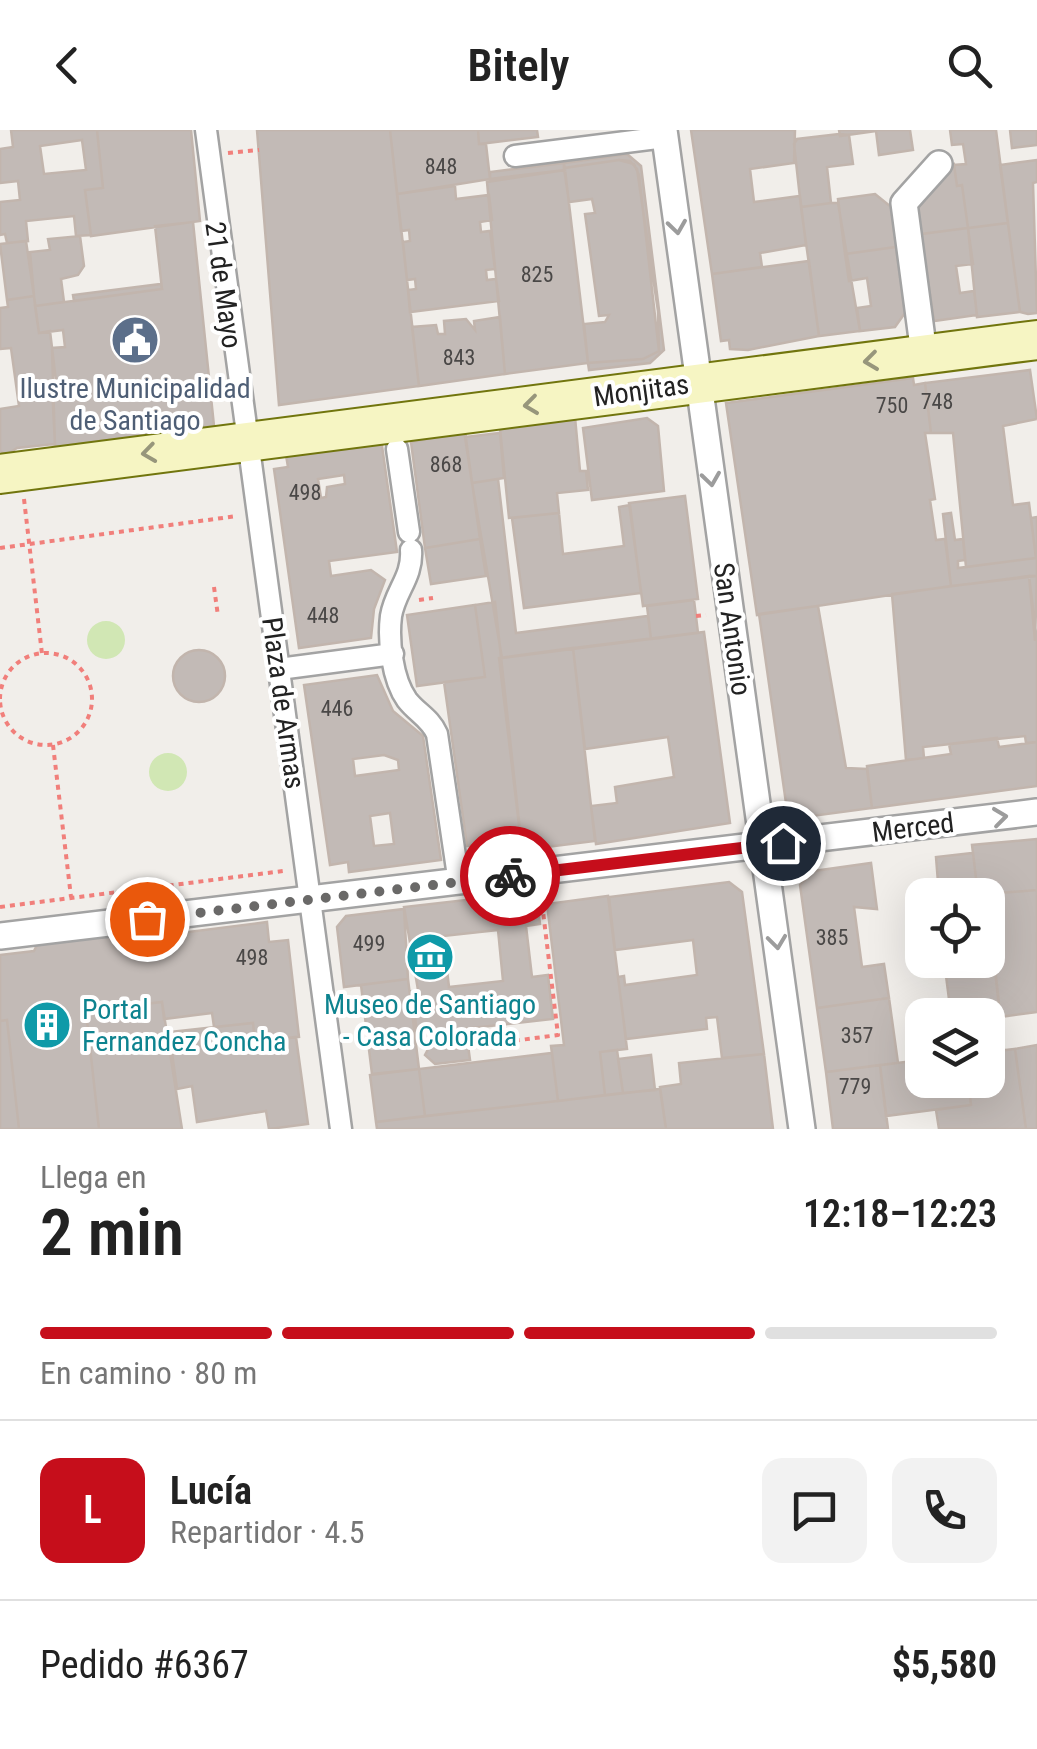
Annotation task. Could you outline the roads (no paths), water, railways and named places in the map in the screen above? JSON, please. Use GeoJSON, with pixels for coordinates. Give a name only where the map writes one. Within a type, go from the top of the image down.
{"type":"FeatureCollection","features":[{"type":"Feature","properties":{"kind":"main road","name":"Monjitas"},"geometry":{"type":"LineString","coordinates":[[245,440],[395,438],[697,383],[1037,340]]}},
{"type":"Feature","properties":{"kind":"main road"},"geometry":{"type":"LineString","coordinates":[[12,485],[245,440]]}},
{"type":"Feature","properties":{"kind":"street","name":"21 de Mayo"},"geometry":{"type":"LineString","coordinates":[[206,130],[245,440]]}},
{"type":"Feature","properties":{"kind":"street"},"geometry":{"type":"LineString","coordinates":[[516,156],[664,134]]}},
{"type":"Feature","properties":{"kind":"street","name":"San Antonio"},"geometry":{"type":"LineString","coordinates":[[664,134],[802,1129]]}},
{"type":"Feature","properties":{"kind":"street"},"geometry":{"type":"LineString","coordinates":[[924,354],[904,203],[939,164]]}},
{"type":"Feature","properties":{"kind":"street"},"geometry":{"type":"LineString","coordinates":[[395,438],[412,567],[391,615],[393,654],[408,702],[432,722],[437,734],[459,883]]}},
{"type":"Feature","properties":{"kind":"street","name":"Plaza de Armas"},"geometry":{"type":"LineString","coordinates":[[245,440],[313,900],[341,1129]]}},
{"type":"Feature","properties":{"kind":"street"},"geometry":{"type":"LineString","coordinates":[[279,669],[393,654]]}},
{"type":"Feature","properties":{"kind":"street","name":"Merced"},"geometry":{"type":"LineString","coordinates":[[313,900],[1037,812]]}},
{"type":"Feature","properties":{"kind":"street"},"geometry":{"type":"LineString","coordinates":[[0,936],[313,900]]}},
{"type":"Feature","properties":{"kind":"place","name":"Ilustre Municipalidad de Santiago"},"geometry":{"type":"Point","coordinates":[135,340]}},
{"type":"Feature","properties":{"kind":"place","name":"Museo de Santiago - Casa Colorada"},"geometry":{"type":"Point","coordinates":[430,957]}},
{"type":"Feature","properties":{"kind":"place","name":"Portal Fernandez Concha"},"geometry":{"type":"Point","coordinates":[47,1025]}}]}
